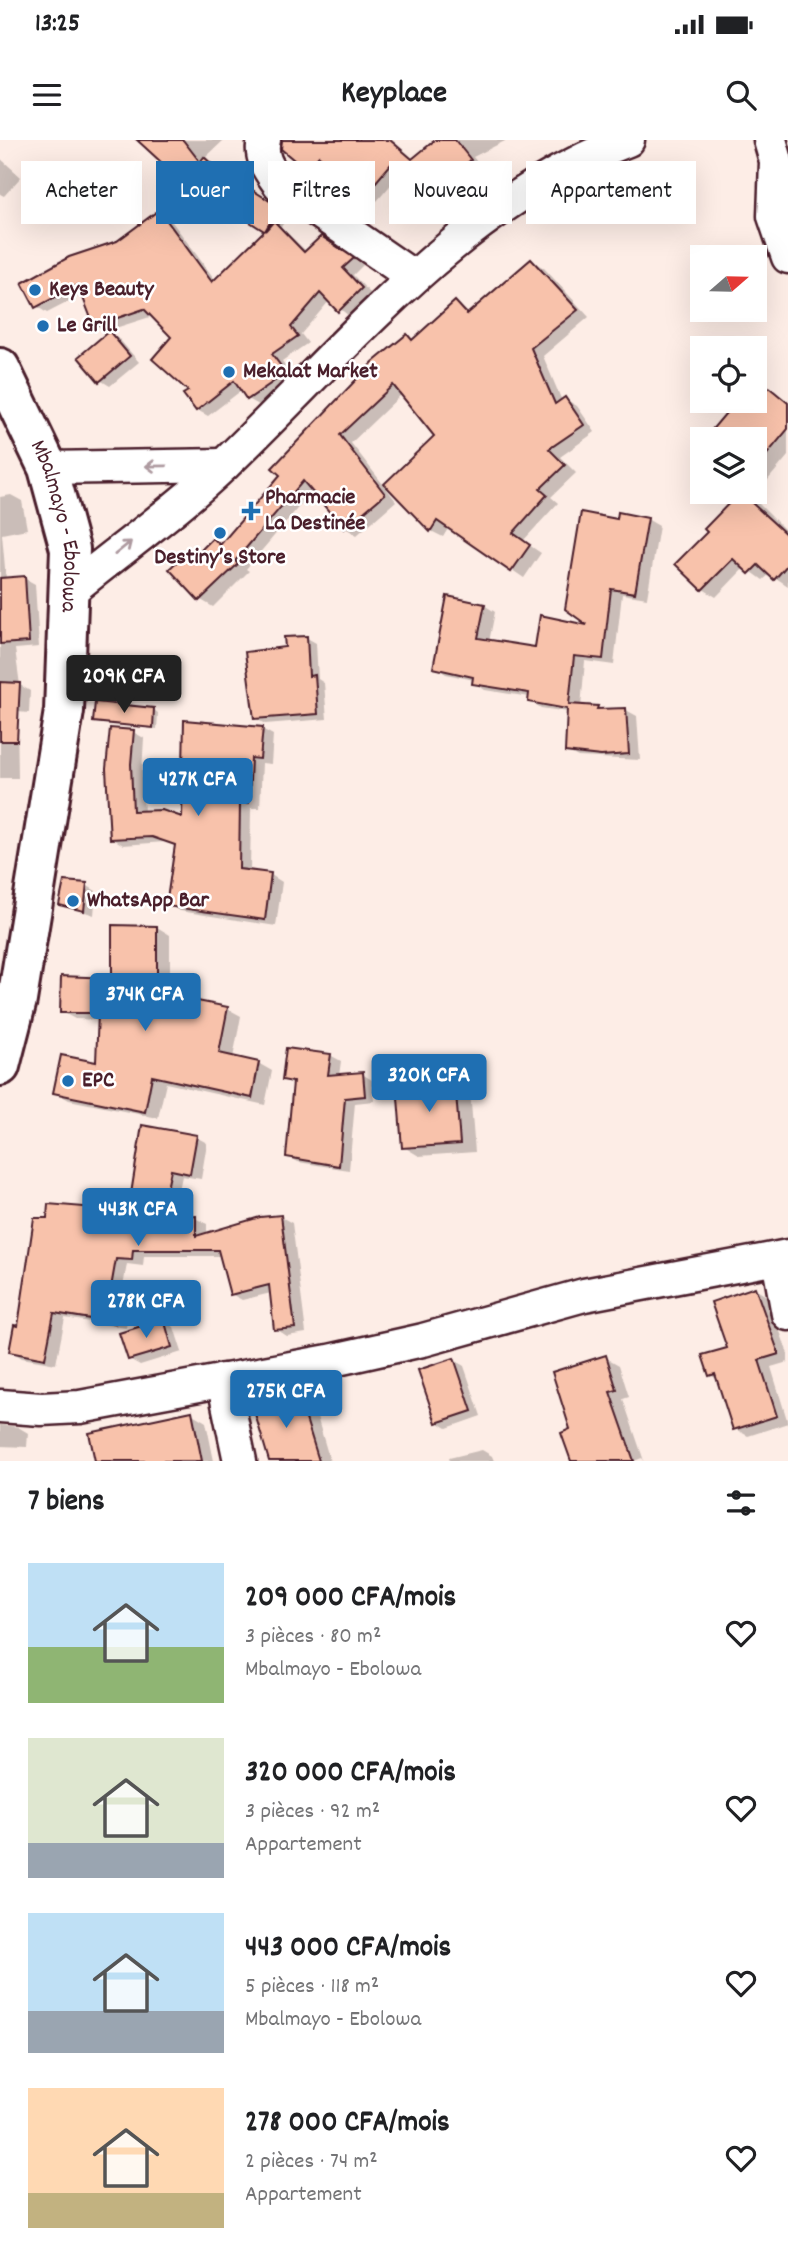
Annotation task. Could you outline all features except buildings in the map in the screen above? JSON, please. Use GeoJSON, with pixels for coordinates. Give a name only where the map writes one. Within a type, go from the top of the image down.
{"type":"FeatureCollection","features":[{"type":"Feature","properties":{"kind":"highway","name":"Mbalmayo - Ebolowa"},"geometry":{"type":"LineString","coordinates":[[0,368],[48,468],[70,549],[64,711],[8,998],[0,1066]]}},
{"type":"Feature","properties":{"kind":"street"},"geometry":{"type":"LineString","coordinates":[[264,140],[261,150],[264,159],[280,184],[412,276]]}},
{"type":"Feature","properties":{"kind":"street"},"geometry":{"type":"LineString","coordinates":[[70,591],[224,466],[412,276],[540,183],[628,140]]}},
{"type":"Feature","properties":{"kind":"street"},"geometry":{"type":"LineString","coordinates":[[771,140],[776,161],[774,216],[788,257]]}},
{"type":"Feature","properties":{"kind":"street"},"geometry":{"type":"LineString","coordinates":[[48,468],[224,466]]}},
{"type":"Feature","properties":{"kind":"street"},"geometry":{"type":"LineString","coordinates":[[0,1406],[41,1409],[80,1406],[223,1380],[423,1340],[584,1295],[783,1257],[788,1314]]}},
{"type":"Feature","properties":{"kind":"street"},"geometry":{"type":"LineString","coordinates":[[223,1380],[240,1461]]}},
{"type":"Feature","properties":{"kind":"place","name":"Keys Beauty"},"geometry":{"type":"Point","coordinates":[35,290]}},
{"type":"Feature","properties":{"kind":"place","name":"Le Grill"},"geometry":{"type":"Point","coordinates":[43,326]}},
{"type":"Feature","properties":{"kind":"place","name":"Mekalat Market"},"geometry":{"type":"Point","coordinates":[229,372]}},
{"type":"Feature","properties":{"kind":"place","name":"Pharmacie La Destinée"},"geometry":{"type":"Point","coordinates":[251,511]}},
{"type":"Feature","properties":{"kind":"place","name":"Destiny’s Store"},"geometry":{"type":"Point","coordinates":[220,533]}},
{"type":"Feature","properties":{"kind":"place","name":"WhatsApp Bar"},"geometry":{"type":"Point","coordinates":[73,901]}},
{"type":"Feature","properties":{"kind":"place","name":"EPC"},"geometry":{"type":"Point","coordinates":[68,1081]}}]}
